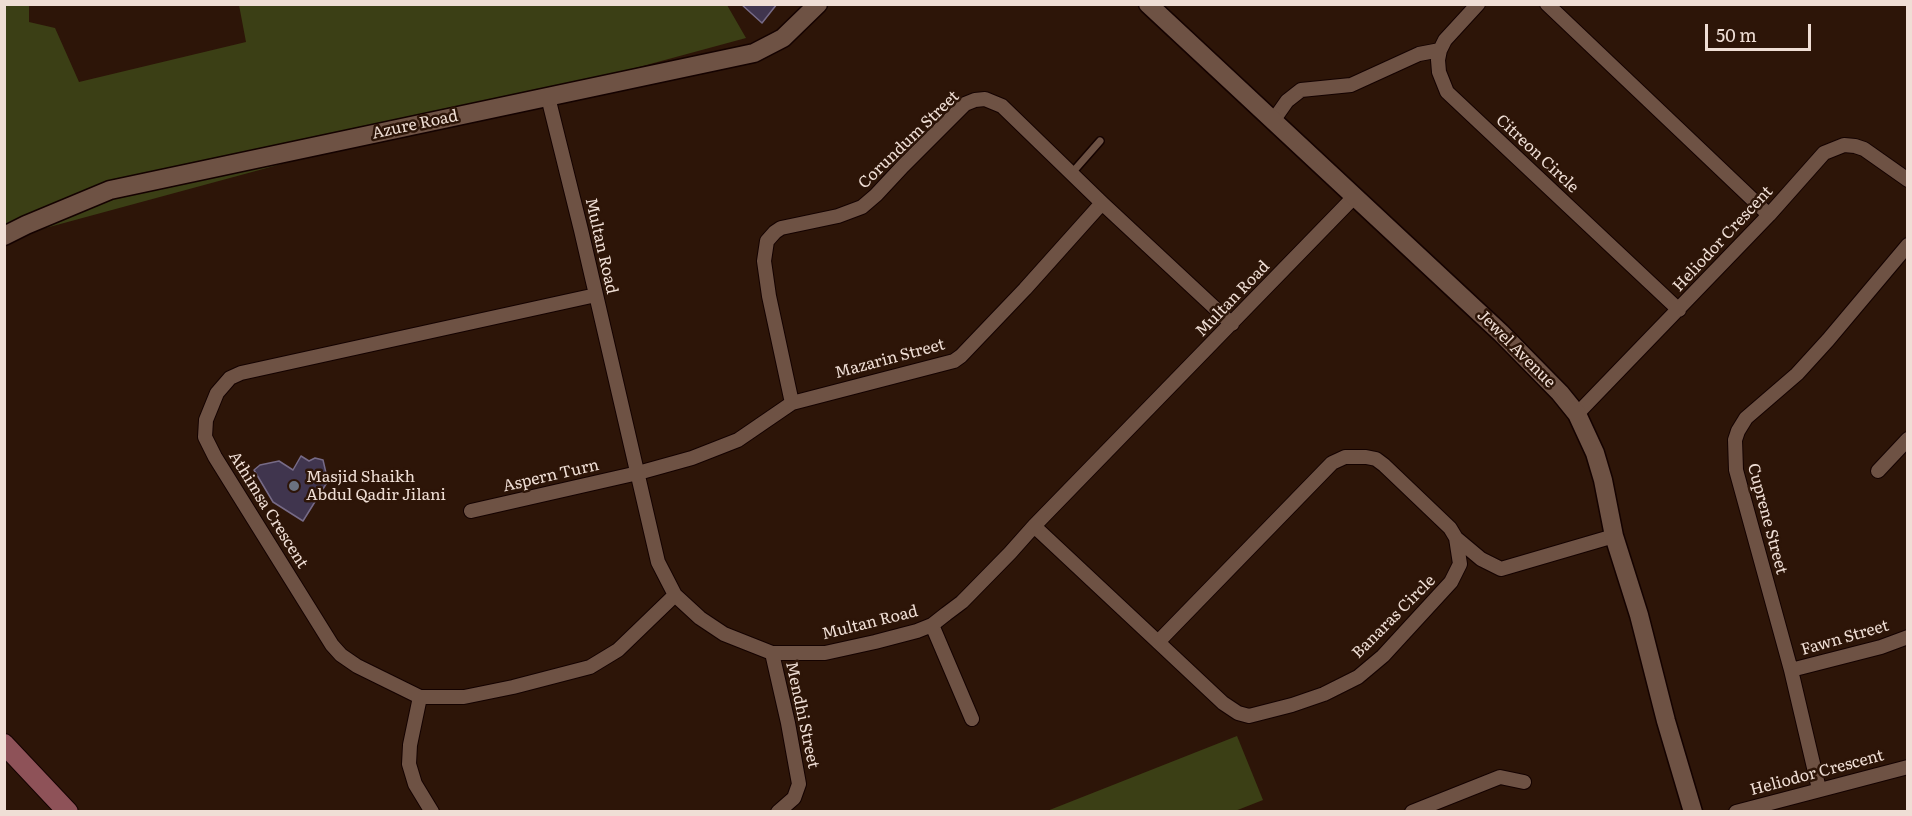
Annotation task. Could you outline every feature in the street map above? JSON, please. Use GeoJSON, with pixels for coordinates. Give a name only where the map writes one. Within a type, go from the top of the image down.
{"type":"FeatureCollection","features":[{"type":"Feature","properties":{"kind":"main road"},"geometry":{"type":"LineString","coordinates":[[4,744],[68,812]]}},
{"type":"Feature","properties":{"kind":"street","name":"Azure Road"},"geometry":{"type":"LineString","coordinates":[[4,236],[111,190],[754,53],[783,38],[818,4]]}},
{"type":"Feature","properties":{"kind":"street","name":"Jewel Avenue"},"geometry":{"type":"LineString","coordinates":[[1148,4],[1501,333],[1560,393],[1577,414],[1597,462],[1614,536],[1640,615],[1666,721],[1693,812]]}},
{"type":"Feature","properties":{"kind":"street"},"geometry":{"type":"LineString","coordinates":[[1273,121],[1287,101],[1301,90],[1351,85],[1419,54],[1440,50],[1445,40],[1478,4]]}},
{"type":"Feature","properties":{"kind":"street"},"geometry":{"type":"LineString","coordinates":[[1547,4],[1769,215]]}},
{"type":"Feature","properties":{"kind":"street","name":"Citreon Circle"},"geometry":{"type":"LineString","coordinates":[[1440,50],[1439,72],[1447,92],[1679,310]]}},
{"type":"Feature","properties":{"kind":"street","name":"Multan Road"},"geometry":{"type":"LineString","coordinates":[[548,97],[658,562],[675,595],[711,627],[772,653],[825,653],[898,637],[932,625],[962,602],[1354,197]]}},
{"type":"Feature","properties":{"kind":"street","name":"Corundum Street"},"geometry":{"type":"LineString","coordinates":[[792,403],[769,296],[764,261],[767,241],[775,232],[792,225],[838,216],[862,207],[965,104],[975,100],[985,99],[1002,106],[1071,174],[1232,324]]}},
{"type":"Feature","properties":{"kind":"street","name":"Heliodor Crescent"},"geometry":{"type":"LineString","coordinates":[[1577,414],[1769,215],[1824,153],[1844,145],[1855,146],[1864,149],[1908,180]]}},
{"type":"Feature","properties":{"kind":"street","name":"Mazarin Street"},"geometry":{"type":"LineString","coordinates":[[638,473],[726,446],[792,403],[954,361],[1017,297],[1102,203]]}},
{"type":"Feature","properties":{"kind":"street","name":"Cuprene Street"},"geometry":{"type":"LineString","coordinates":[[1819,789],[1791,670],[1736,470],[1735,440],[1746,418],[1797,374],[1908,245]]}},
{"type":"Feature","properties":{"kind":"street","name":"Athimsa Crescent"},"geometry":{"type":"LineString","coordinates":[[596,295],[255,369],[230,378],[217,393],[212,404],[205,428],[209,447],[332,645],[341,655],[357,666],[420,696],[464,697],[590,667],[618,650],[675,595]]}},
{"type":"Feature","properties":{"kind":"street"},"geometry":{"type":"LineString","coordinates":[[1878,471],[1908,440]]}},
{"type":"Feature","properties":{"kind":"street"},"geometry":{"type":"LineString","coordinates":[[1158,642],[1332,463],[1345,457],[1376,459],[1450,528],[1456,538],[1482,559],[1501,569],[1614,536]]}},
{"type":"Feature","properties":{"kind":"street","name":"Aspern Turn"},"geometry":{"type":"LineString","coordinates":[[471,511],[638,473]]}},
{"type":"Feature","properties":{"kind":"street","name":"Banaras Circle"},"geometry":{"type":"LineString","coordinates":[[1034,526],[1223,703],[1238,713],[1255,716],[1324,694],[1352,680],[1383,656],[1451,582],[1460,564],[1456,538]]}},
{"type":"Feature","properties":{"kind":"street"},"geometry":{"type":"LineString","coordinates":[[932,625],[972,719]]}},
{"type":"Feature","properties":{"kind":"street","name":"Fawn Street"},"geometry":{"type":"LineString","coordinates":[[1791,670],[1908,637]]}},
{"type":"Feature","properties":{"kind":"street","name":"Mendhi Street"},"geometry":{"type":"LineString","coordinates":[[772,653],[799,784],[794,798],[778,812]]}},
{"type":"Feature","properties":{"kind":"street"},"geometry":{"type":"LineString","coordinates":[[420,696],[410,745],[409,764],[415,784],[432,812]]}},
{"type":"Feature","properties":{"kind":"street","name":"Heliodor Crescent"},"geometry":{"type":"LineString","coordinates":[[1736,812],[1908,767]]}},
{"type":"Feature","properties":{"kind":"street"},"geometry":{"type":"LineString","coordinates":[[1412,812],[1500,777],[1524,782]]}},
{"type":"Feature","properties":{"kind":"lane"},"geometry":{"type":"LineString","coordinates":[[1071,174],[1100,141]]}},
{"type":"Feature","properties":{"kind":"green space"},"geometry":{"type":"Polygon","coordinates":[[[7,5],[29,5],[29,22],[55,28],[79,82],[246,42],[239,5],[727,5],[746,38],[5,239],[4,9],[7,5]]]}},
{"type":"Feature","properties":{"kind":"green space"},"geometry":{"type":"Polygon","coordinates":[[[1237,736],[1263,800],[1235,811],[1047,811],[1237,736]]]}},
{"type":"Feature","properties":{"kind":"building"},"geometry":{"type":"Polygon","coordinates":[[[741,4],[777,4],[762,23],[741,4]]]}},
{"type":"Feature","properties":{"kind":"building","name":"Masjid Shaikh Abdul Qadir Jilani"},"geometry":{"type":"Polygon","coordinates":[[[301,456],[309,461],[315,458],[323,460],[326,473],[331,476],[303,521],[273,502],[254,470],[260,465],[279,461],[293,470],[301,456]]]}},
{"type":"Feature","properties":{"kind":"place","name":"Masjid Shaikh Abdul Qadir Jilani"},"geometry":{"type":"Point","coordinates":[294,486]}}]}
